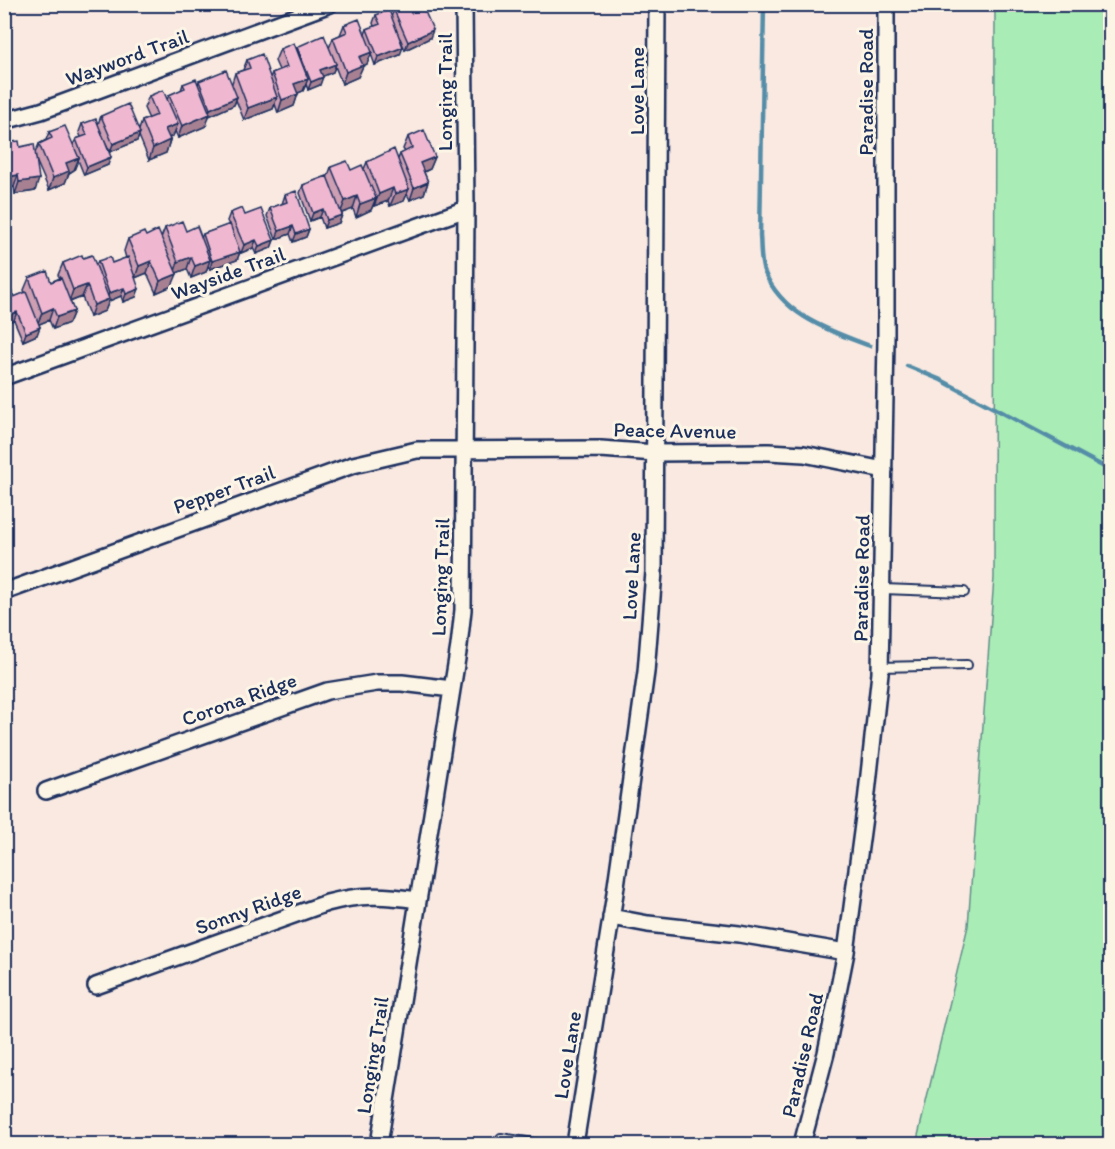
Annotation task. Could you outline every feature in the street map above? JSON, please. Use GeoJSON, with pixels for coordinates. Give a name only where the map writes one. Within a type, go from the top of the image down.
{"type":"FeatureCollection","features":[{"type":"Feature","properties":{"kind":"street","name":"Wayword Trail"},"geometry":{"type":"LineString","coordinates":[[4,121],[41,111],[330,4]]}},
{"type":"Feature","properties":{"kind":"street","name":"Longing Trail"},"geometry":{"type":"LineString","coordinates":[[379,1144],[463,610],[466,209],[464,4]]}},
{"type":"Feature","properties":{"kind":"street","name":"Love Lane"},"geometry":{"type":"LineString","coordinates":[[575,1144],[611,917],[646,672],[654,572],[657,4]]}},
{"type":"Feature","properties":{"kind":"street","name":"Paradise Road"},"geometry":{"type":"LineString","coordinates":[[802,1144],[826,1053],[846,952],[866,802],[880,668],[886,375],[886,4]]}},
{"type":"Feature","properties":{"kind":"street","name":"Wayside Trail"},"geometry":{"type":"LineString","coordinates":[[4,377],[466,209]]}},
{"type":"Feature","properties":{"kind":"street","name":"Peace Avenue"},"geometry":{"type":"LineString","coordinates":[[464,450],[601,449],[655,453],[769,452],[884,470]]}},
{"type":"Feature","properties":{"kind":"street","name":"Pepper Trail"},"geometry":{"type":"LineString","coordinates":[[4,592],[353,465],[417,450],[464,450]]}},
{"type":"Feature","properties":{"kind":"street","name":"Corona Ridge"},"geometry":{"type":"LineString","coordinates":[[46,791],[327,690],[377,683],[402,683],[452,689]]}},
{"type":"Feature","properties":{"kind":"street","name":"Sonny Ridge"},"geometry":{"type":"LineString","coordinates":[[96,986],[352,896],[381,895],[418,900]]}},
{"type":"Feature","properties":{"kind":"street"},"geometry":{"type":"LineString","coordinates":[[611,917],[648,924],[739,934],[846,952]]}},
{"type":"Feature","properties":{"kind":"lane"},"geometry":{"type":"LineString","coordinates":[[883,589],[964,592]]}},
{"type":"Feature","properties":{"kind":"lane"},"geometry":{"type":"LineString","coordinates":[[880,668],[967,665]]}},
{"type":"Feature","properties":{"kind":"lane"},"geometry":{"type":"LineString","coordinates":[[501,1138],[540,1144]]}},
{"type":"Feature","properties":{"kind":"green space"},"geometry":{"type":"Polygon","coordinates":[[[995,5],[1110,5],[1110,1144],[916,1144],[968,926],[994,578],[995,5]]]}},
{"type":"Feature","properties":{"kind":"building"},"geometry":{"type":"Polygon","coordinates":[[[407,4],[411,13],[423,7],[433,30],[408,42],[394,10],[407,4]]]}},
{"type":"Feature","properties":{"kind":"building"},"geometry":{"type":"Polygon","coordinates":[[[389,10],[403,47],[378,57],[367,29],[380,24],[376,15],[389,10]]]}},
{"type":"Feature","properties":{"kind":"building"},"geometry":{"type":"Polygon","coordinates":[[[359,19],[372,52],[359,57],[363,65],[346,72],[333,38],[347,32],[344,25],[359,19]]]}},
{"type":"Feature","properties":{"kind":"building"},"geometry":{"type":"Polygon","coordinates":[[[324,35],[336,64],[320,70],[323,77],[311,82],[297,47],[324,35]]]}},
{"type":"Feature","properties":{"kind":"building"},"geometry":{"type":"Polygon","coordinates":[[[294,43],[308,79],[294,84],[298,94],[282,100],[272,73],[287,67],[280,49],[294,43]]]}},
{"type":"Feature","properties":{"kind":"building"},"geometry":{"type":"Polygon","coordinates":[[[262,54],[277,97],[248,108],[235,73],[250,68],[247,60],[262,54]]]}},
{"type":"Feature","properties":{"kind":"building"},"geometry":{"type":"Polygon","coordinates":[[[226,70],[237,97],[210,109],[199,81],[226,70]]]}},
{"type":"Feature","properties":{"kind":"building"},"geometry":{"type":"Polygon","coordinates":[[[196,79],[210,114],[182,126],[169,95],[185,88],[183,84],[196,79]]]}},
{"type":"Feature","properties":{"kind":"building"},"geometry":{"type":"Polygon","coordinates":[[[163,90],[178,124],[165,129],[170,140],[153,148],[142,121],[157,115],[149,96],[163,90]]]}},
{"type":"Feature","properties":{"kind":"building"},"geometry":{"type":"Polygon","coordinates":[[[128,104],[140,133],[113,144],[101,116],[128,104]]]}},
{"type":"Feature","properties":{"kind":"building"},"geometry":{"type":"Polygon","coordinates":[[[96,119],[111,157],[87,167],[76,139],[87,135],[82,124],[96,119]]]}},
{"type":"Feature","properties":{"kind":"building"},"geometry":{"type":"Polygon","coordinates":[[[65,126],[79,158],[66,163],[69,171],[53,178],[39,144],[52,138],[49,132],[65,126]]]}},
{"type":"Feature","properties":{"kind":"building"},"geometry":{"type":"Polygon","coordinates":[[[424,130],[435,157],[420,163],[428,182],[414,188],[400,154],[412,148],[408,137],[424,130]]]}},
{"type":"Feature","properties":{"kind":"building"},"geometry":{"type":"Polygon","coordinates":[[[19,141],[20,147],[34,144],[39,179],[19,182],[18,175],[8,177],[4,143],[19,141]]]}},
{"type":"Feature","properties":{"kind":"building"},"geometry":{"type":"Polygon","coordinates":[[[394,149],[409,189],[395,194],[393,188],[379,194],[367,162],[394,149]]]}},
{"type":"Feature","properties":{"kind":"building"},"geometry":{"type":"Polygon","coordinates":[[[347,161],[351,170],[362,165],[376,198],[360,204],[357,196],[345,201],[331,167],[347,161]]]}},
{"type":"Feature","properties":{"kind":"building"},"geometry":{"type":"Polygon","coordinates":[[[327,176],[342,215],[327,220],[323,209],[313,213],[303,185],[327,176]]]}},
{"type":"Feature","properties":{"kind":"building"},"geometry":{"type":"Polygon","coordinates":[[[296,191],[309,229],[296,234],[293,226],[279,231],[270,208],[287,202],[285,195],[296,191]]]}},
{"type":"Feature","properties":{"kind":"building"},"geometry":{"type":"Polygon","coordinates":[[[242,208],[245,215],[261,209],[274,240],[259,246],[256,240],[244,245],[230,213],[242,208]]]}},
{"type":"Feature","properties":{"kind":"building"},"geometry":{"type":"Polygon","coordinates":[[[182,221],[186,231],[197,226],[210,260],[195,266],[191,257],[178,262],[165,228],[182,221]]]}},
{"type":"Feature","properties":{"kind":"building"},"geometry":{"type":"Polygon","coordinates":[[[230,224],[240,252],[212,261],[203,234],[230,224]]]}},
{"type":"Feature","properties":{"kind":"building"},"geometry":{"type":"Polygon","coordinates":[[[158,230],[177,274],[160,281],[151,261],[139,266],[128,239],[144,232],[146,236],[158,230]]]}},
{"type":"Feature","properties":{"kind":"building"},"geometry":{"type":"Polygon","coordinates":[[[82,255],[83,258],[92,255],[109,299],[94,305],[87,285],[73,290],[63,263],[82,255]]]}},
{"type":"Feature","properties":{"kind":"building"},"geometry":{"type":"Polygon","coordinates":[[[110,257],[112,263],[128,257],[139,289],[126,294],[124,288],[109,293],[98,261],[110,257]]]}},
{"type":"Feature","properties":{"kind":"building"},"geometry":{"type":"Polygon","coordinates":[[[47,271],[51,282],[61,278],[74,311],[57,317],[53,308],[42,313],[29,278],[47,271]]]}},
{"type":"Feature","properties":{"kind":"building"},"geometry":{"type":"Polygon","coordinates":[[[9,285],[14,297],[26,292],[40,327],[26,333],[17,312],[4,317],[4,287],[9,285]]]}},
{"type":"Feature","properties":{"kind":"waterway"},"geometry":{"type":"LineString","coordinates":[[764,4],[760,235],[764,271],[772,286],[795,310],[823,327],[870,346]]}},
{"type":"Feature","properties":{"kind":"waterway"},"geometry":{"type":"LineString","coordinates":[[907,366],[941,380],[1110,470]]}}]}
